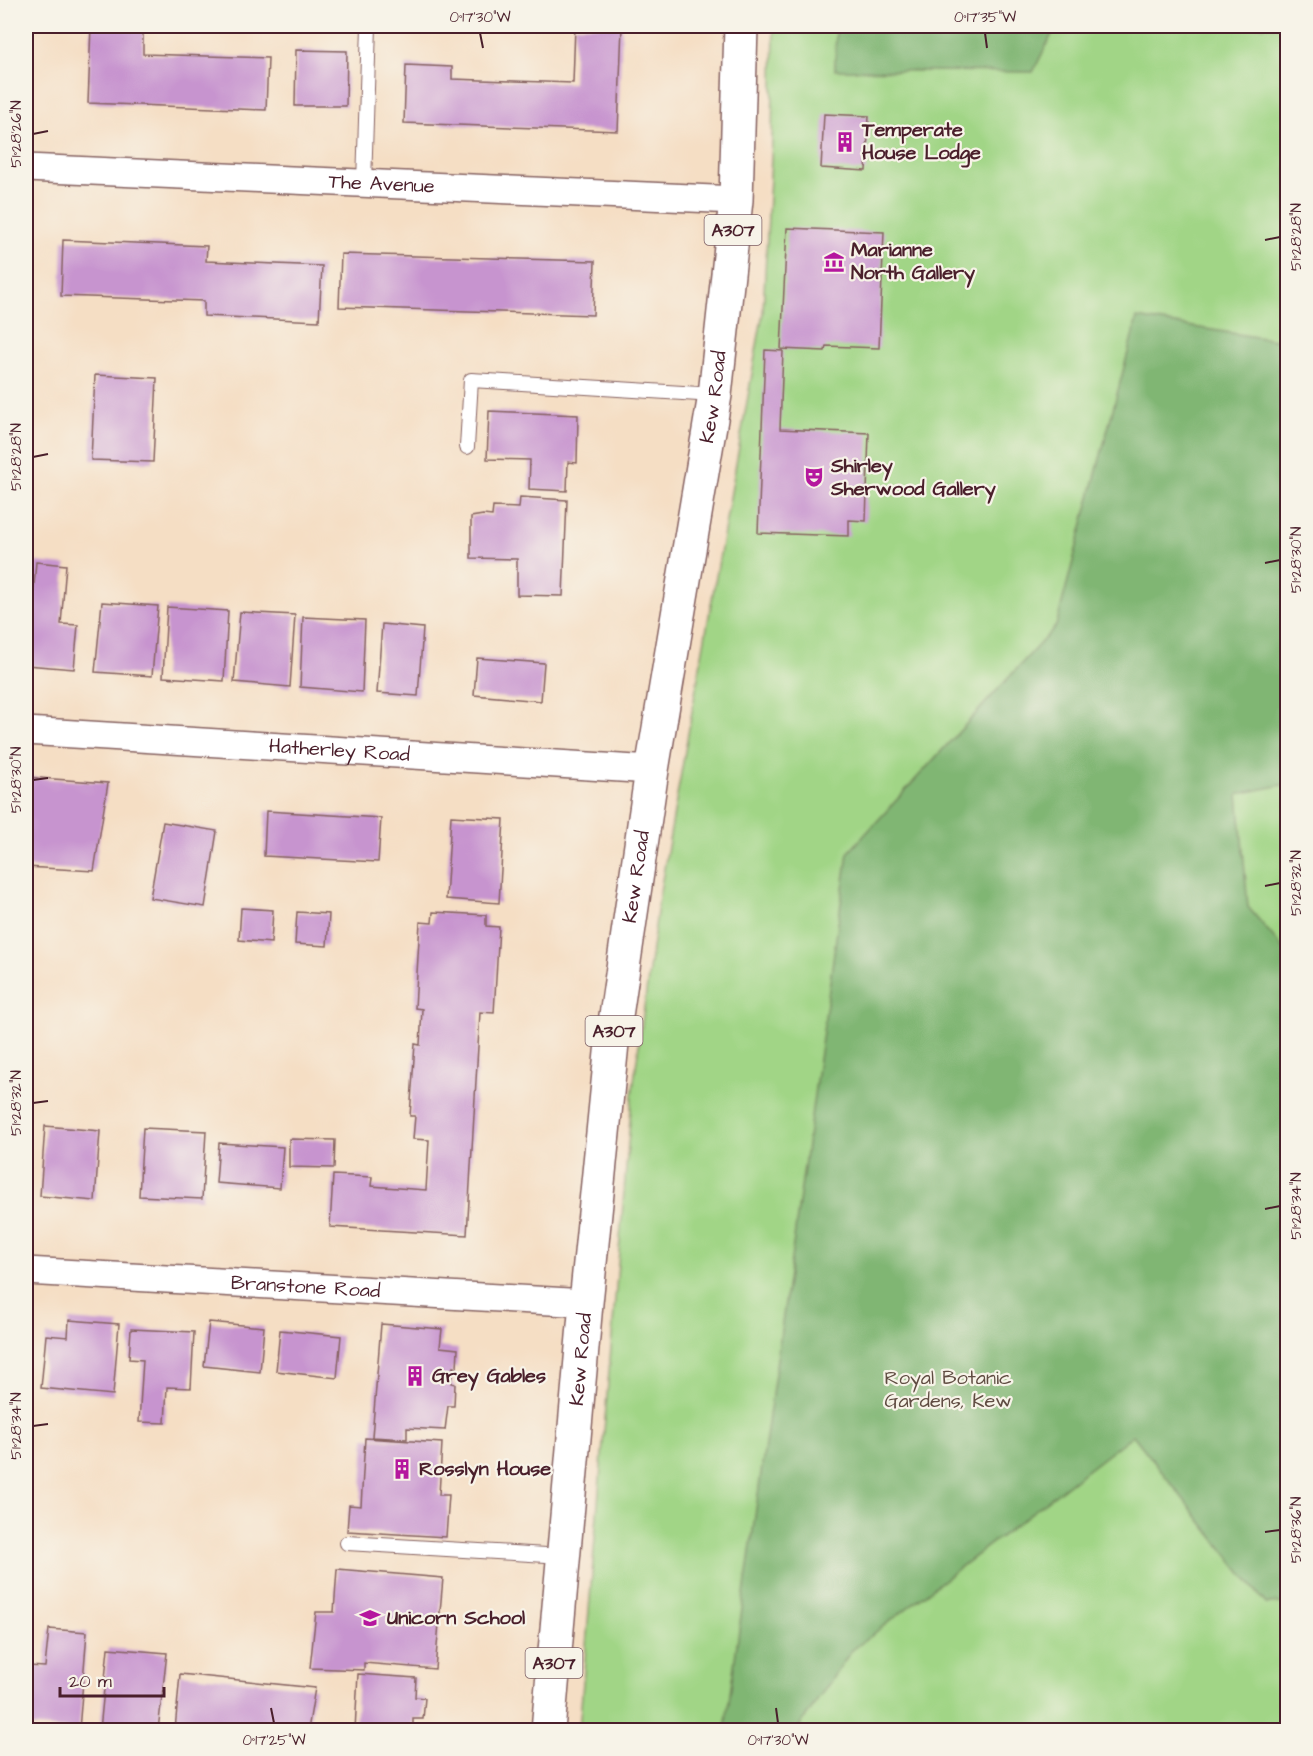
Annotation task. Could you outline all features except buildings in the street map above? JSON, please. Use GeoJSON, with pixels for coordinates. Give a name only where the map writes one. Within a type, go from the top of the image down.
{"type":"FeatureCollection","features":[{"type":"Feature","properties":{"kind":"main road","name":"Kew Road"},"geometry":{"type":"LineString","coordinates":[[548,1731],[586,1303],[612,1043],[652,770],[715,395],[736,200],[741,26]]}},
{"type":"Feature","properties":{"kind":"street","name":"The Avenue"},"geometry":{"type":"LineString","coordinates":[[26,168],[736,200]]}},
{"type":"Feature","properties":{"kind":"street","name":"Hatherley Road"},"geometry":{"type":"LineString","coordinates":[[26,731],[652,770]]}},
{"type":"Feature","properties":{"kind":"street","name":"Branstone Road"},"geometry":{"type":"LineString","coordinates":[[26,1271],[586,1303]]}},
{"type":"Feature","properties":{"kind":"lane"},"geometry":{"type":"LineString","coordinates":[[364,183],[369,26]]}},
{"type":"Feature","properties":{"kind":"lane"},"geometry":{"type":"LineString","coordinates":[[467,447],[471,380],[715,395]]}},
{"type":"Feature","properties":{"kind":"lane"},"geometry":{"type":"LineString","coordinates":[[347,1543],[564,1556]]}},
{"type":"Feature","properties":{"kind":"green space","name":"Royal Botanic Gardens, Kew"},"geometry":{"type":"Polygon","coordinates":[[[774,26],[1287,26],[1287,1730],[579,1730],[632,1096],[659,897],[763,312],[772,139],[774,26]]]}},
{"type":"Feature","properties":{"kind":"green space"},"geometry":{"type":"Polygon","coordinates":[[[836,26],[1056,26],[1033,72],[835,70],[836,26]]]}},
{"type":"Feature","properties":{"kind":"green space"},"geometry":{"type":"Polygon","coordinates":[[[1137,318],[1287,342],[1287,784],[1238,794],[1248,907],[1287,953],[1287,1603],[1266,1604],[1133,1435],[851,1651],[797,1730],[725,1730],[848,853],[1056,626],[1137,318]]]}},
{"type":"Feature","properties":{"kind":"place","name":"Temperate House Lodge"},"geometry":{"type":"Point","coordinates":[845,142]}},
{"type":"Feature","properties":{"kind":"place","name":"Marianne North Gallery"},"geometry":{"type":"Point","coordinates":[834,262]}},
{"type":"Feature","properties":{"kind":"place","name":"Shirley Sherwood Gallery"},"geometry":{"type":"Point","coordinates":[814,477]}},
{"type":"Feature","properties":{"kind":"place","name":"Grey Gables"},"geometry":{"type":"Point","coordinates":[415,1376]}},
{"type":"Feature","properties":{"kind":"place","name":"Rosslyn House"},"geometry":{"type":"Point","coordinates":[402,1469]}},
{"type":"Feature","properties":{"kind":"place","name":"Unicorn School"},"geometry":{"type":"Point","coordinates":[370,1618]}}]}
